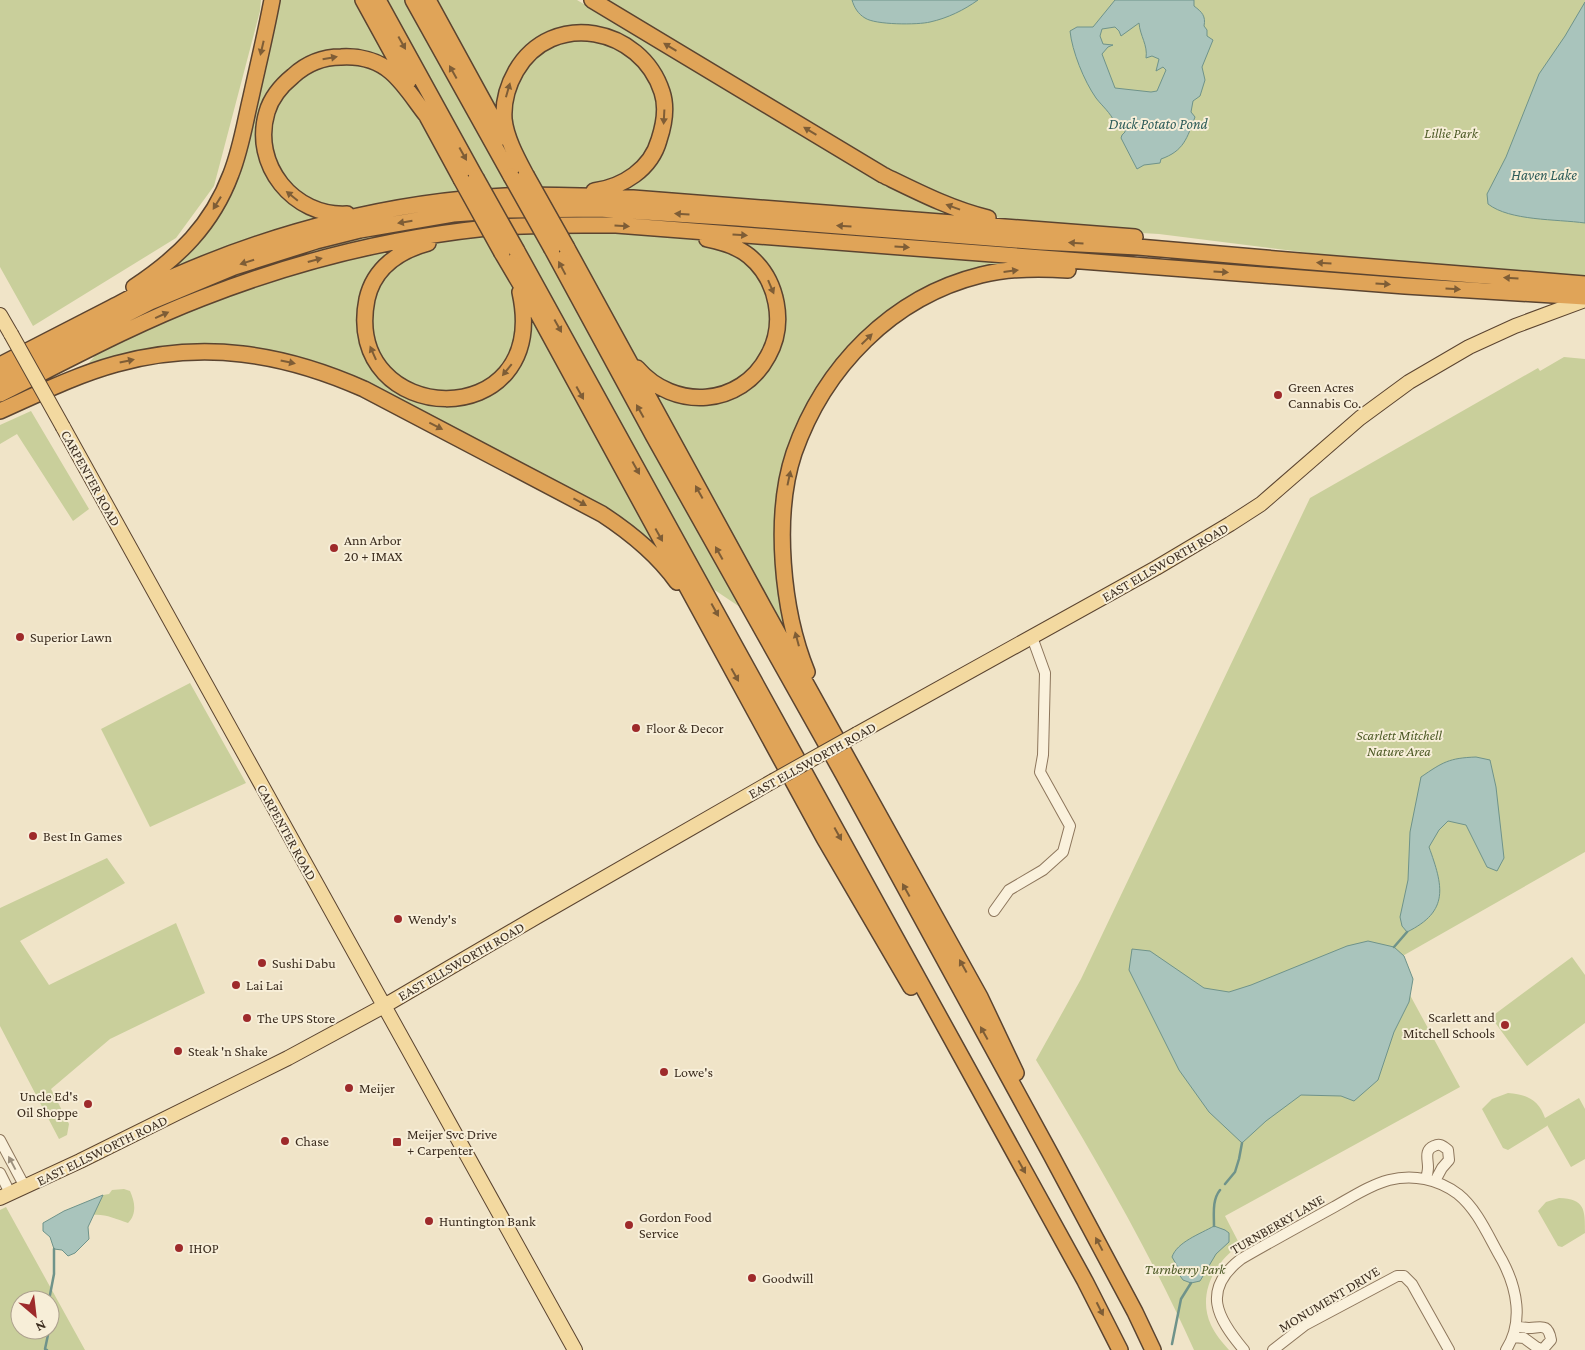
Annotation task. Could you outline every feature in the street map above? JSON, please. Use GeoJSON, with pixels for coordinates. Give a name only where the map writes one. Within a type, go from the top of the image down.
{"type":"FeatureCollection","features":[{"type":"Feature","properties":{"kind":"highway"},"geometry":{"type":"LineString","coordinates":[[61,333],[89,313],[158,271],[184,249],[204,225],[222,196],[232,173],[241,143],[272,0]]}},
{"type":"Feature","properties":{"kind":"highway"},"geometry":{"type":"LineString","coordinates":[[363,0],[427,116]]}},
{"type":"Feature","properties":{"kind":"highway"},"geometry":{"type":"LineString","coordinates":[[378,0],[468,179],[998,1124],[1085,1281],[1120,1350]]}},
{"type":"Feature","properties":{"kind":"highway"},"geometry":{"type":"LineString","coordinates":[[413,0],[518,171]]}},
{"type":"Feature","properties":{"kind":"highway"},"geometry":{"type":"LineString","coordinates":[[428,0],[499,130],[518,171],[654,436],[844,774],[1050,1153],[1135,1312],[1153,1350]]}},
{"type":"Feature","properties":{"kind":"highway"},"geometry":{"type":"LineString","coordinates":[[592,0],[883,175],[934,200],[958,209],[1034,228]]}},
{"type":"Feature","properties":{"kind":"highway"},"geometry":{"type":"LineString","coordinates":[[518,171],[506,128],[505,108],[511,80],[531,53],[547,42],[564,35],[582,33],[605,36],[628,46],[649,66],[663,93],[665,113],[658,146],[647,163],[633,177],[603,190],[572,195]]}},
{"type":"Feature","properties":{"kind":"highway"},"geometry":{"type":"LineString","coordinates":[[468,179],[404,84],[390,70],[362,58],[333,57],[314,62],[299,70],[275,95],[267,112],[264,129],[265,148],[269,164],[276,177],[297,200],[314,209],[339,215],[372,213],[448,201],[503,196],[572,195],[1034,228],[1214,244],[1276,253],[1299,261]]}},
{"type":"Feature","properties":{"kind":"highway"},"geometry":{"type":"LineString","coordinates":[[0,379],[150,302],[234,267],[316,240],[360,230],[462,214],[509,210],[599,209],[737,218],[1041,242],[1138,247],[1585,284]]}},
{"type":"Feature","properties":{"kind":"highway"},"geometry":{"type":"LineString","coordinates":[[0,365],[174,276],[221,257],[295,233],[372,213]]}},
{"type":"Feature","properties":{"kind":"highway"},"geometry":{"type":"LineString","coordinates":[[0,394],[139,325],[200,298],[246,281],[353,249],[425,236],[490,228],[616,225],[1585,299]]}},
{"type":"Feature","properties":{"kind":"highway"},"geometry":{"type":"LineString","coordinates":[[465,230],[452,238],[411,248],[390,261],[375,280],[368,295],[365,312],[366,331],[370,347],[377,362],[388,376],[410,391],[437,399],[466,397],[493,384],[505,373],[516,358],[522,342],[524,309],[509,252]]}},
{"type":"Feature","properties":{"kind":"highway"},"geometry":{"type":"LineString","coordinates":[[619,345],[642,374],[654,385],[673,394],[694,398],[711,397],[730,392],[744,383],[769,356],[776,334],[778,315],[775,295],[758,264],[734,246],[674,230]]}},
{"type":"Feature","properties":{"kind":"highway"},"geometry":{"type":"LineString","coordinates":[[559,249],[619,345],[980,997],[1034,1109],[1050,1153]]}},
{"type":"Feature","properties":{"kind":"highway"},"geometry":{"type":"LineString","coordinates":[[825,718],[804,665],[790,611],[784,571],[783,522],[787,484],[794,454],[807,422],[823,391],[849,356],[876,329],[907,306],[942,289],[981,275],[1015,270],[1052,269],[1140,273],[1184,269]]}},
{"type":"Feature","properties":{"kind":"highway"},"geometry":{"type":"LineString","coordinates":[[514,274],[538,314],[824,838],[964,1077],[998,1124]]}},
{"type":"Feature","properties":{"kind":"highway"},"geometry":{"type":"LineString","coordinates":[[0,411],[80,376],[116,364],[146,357],[174,353],[217,352],[253,355],[293,362],[333,375],[364,389],[602,514],[630,533],[652,553],[672,574],[703,617]]}},
{"type":"Feature","properties":{"kind":"main road","name":"EAST ELLSWORTH ROAD"},"geometry":{"type":"LineString","coordinates":[[13,1192],[87,1158],[288,1058],[384,1006],[773,781],[1156,568],[1261,504],[1360,418],[1409,382],[1469,347],[1585,299]]}},
{"type":"Feature","properties":{"kind":"main road","name":"CARPENTER ROAD"},"geometry":{"type":"LineString","coordinates":[[0,315],[575,1350]]}},
{"type":"Feature","properties":{"kind":"street"},"geometry":{"type":"LineString","coordinates":[[994,911],[1009,890],[1043,870],[1063,852],[1070,826],[1040,772],[1043,755],[1045,673],[1032,637]]}},
{"type":"Feature","properties":{"kind":"street"},"geometry":{"type":"LineString","coordinates":[[0,1140],[13,1192]]}},
{"type":"Feature","properties":{"kind":"street"},"geometry":{"type":"LineString","coordinates":[[0,1173],[13,1192]]}},
{"type":"Feature","properties":{"kind":"street","name":"TURNBERRY LANE"},"geometry":{"type":"LineString","coordinates":[[1244,1350],[1223,1323],[1218,1311],[1217,1295],[1221,1281],[1230,1267],[1241,1259],[1377,1184],[1408,1178],[1430,1180],[1458,1194],[1469,1204],[1511,1279],[1516,1300],[1516,1326]]}},
{"type":"Feature","properties":{"kind":"street","name":"MONUMENT DRIVE"},"geometry":{"type":"LineString","coordinates":[[1273,1350],[1305,1326],[1398,1276],[1404,1276],[1412,1284],[1449,1350]]}},
{"type":"Feature","properties":{"kind":"street"},"geometry":{"type":"LineString","coordinates":[[1506,1350],[1516,1326],[1527,1328],[1544,1327],[1548,1330],[1550,1340],[1544,1348],[1538,1349],[1524,1338],[1513,1337]]}},
{"type":"Feature","properties":{"kind":"green space"},"geometry":{"type":"Polygon","coordinates":[[[0,0],[261,0],[260,11],[214,186],[176,238],[33,326],[0,267],[0,0]]]}},
{"type":"Feature","properties":{"kind":"green space"},"geometry":{"type":"Polygon","coordinates":[[[276,0],[577,0],[885,184],[958,215],[1022,263],[970,272],[906,298],[850,343],[804,411],[781,484],[791,641],[662,555],[376,388],[180,346],[88,364],[232,190],[276,0]]]}},
{"type":"Feature","properties":{"kind":"green space","name":"Lillie Park"},"geometry":{"type":"Polygon","coordinates":[[[598,0],[1585,0],[1585,276],[1341,257],[1159,234],[1071,229],[1007,220],[989,215],[930,194],[598,0]]]}},
{"type":"Feature","properties":{"kind":"green space","name":"Scarlett Mitchell Nature Area"},"geometry":{"type":"Polygon","coordinates":[[[1564,357],[1585,359],[1585,852],[1392,962],[1460,1087],[1225,1216],[1240,1245],[1223,1260],[1210,1280],[1206,1302],[1207,1314],[1211,1325],[1229,1350],[1194,1350],[1120,1203],[1036,1060],[1081,979],[1310,498],[1538,368],[1540,371],[1564,357]]]}},
{"type":"Feature","properties":{"kind":"green space"},"geometry":{"type":"Polygon","coordinates":[[[31,411],[89,509],[73,521],[17,434],[0,444],[0,425],[31,411]]]}},
{"type":"Feature","properties":{"kind":"green space"},"geometry":{"type":"Polygon","coordinates":[[[190,683],[246,783],[150,827],[101,729],[190,683]]]}},
{"type":"Feature","properties":{"kind":"green space"},"geometry":{"type":"Polygon","coordinates":[[[107,858],[125,883],[20,941],[49,985],[176,923],[205,993],[110,1039],[51,1089],[69,1124],[67,1135],[59,1139],[0,1026],[0,908],[107,858]]]}},
{"type":"Feature","properties":{"kind":"green space"},"geometry":{"type":"Polygon","coordinates":[[[1572,957],[1585,975],[1585,1023],[1527,1066],[1491,1017],[1572,957]]]}},
{"type":"Feature","properties":{"kind":"green space"},"geometry":{"type":"Polygon","coordinates":[[[1508,1093],[1531,1099],[1539,1107],[1545,1118],[1579,1098],[1585,1109],[1585,1159],[1571,1167],[1547,1125],[1508,1150],[1503,1148],[1482,1109],[1492,1099],[1508,1093]]]}},
{"type":"Feature","properties":{"kind":"green space"},"geometry":{"type":"Polygon","coordinates":[[[124,1189],[130,1191],[134,1204],[133,1216],[128,1223],[106,1216],[93,1215],[103,1195],[109,1194],[112,1190],[124,1189]]]}},
{"type":"Feature","properties":{"kind":"green space"},"geometry":{"type":"Polygon","coordinates":[[[1559,1198],[1579,1203],[1585,1218],[1585,1233],[1562,1247],[1558,1246],[1538,1211],[1546,1202],[1559,1198]]]}},
{"type":"Feature","properties":{"kind":"green space"},"geometry":{"type":"Polygon","coordinates":[[[6,1207],[52,1290],[10,1290],[10,1340],[60,1340],[60,1305],[85,1350],[0,1350],[0,1210],[6,1207]]]}},
{"type":"Feature","properties":{"kind":"water"},"geometry":{"type":"Polygon","coordinates":[[[852,0],[978,0],[943,18],[924,23],[907,24],[870,20],[858,12],[852,0]]]}},
{"type":"Feature","properties":{"kind":"water","name":"Duck Potato Pond"},"geometry":{"type":"Polygon","coordinates":[[[1115,0],[1194,0],[1194,6],[1203,14],[1207,36],[1213,40],[1202,67],[1205,80],[1200,96],[1193,101],[1191,112],[1195,117],[1184,143],[1175,152],[1161,159],[1160,163],[1144,165],[1137,169],[1121,138],[1125,132],[1125,124],[1115,123],[1087,83],[1076,57],[1070,31],[1077,27],[1093,27],[1115,0]],[[1139,23],[1121,36],[1115,27],[1102,29],[1100,36],[1103,44],[1113,45],[1108,47],[1102,54],[1115,88],[1157,91],[1166,70],[1163,67],[1156,71],[1159,59],[1152,56],[1146,58],[1146,49],[1139,23]]]}},
{"type":"Feature","properties":{"kind":"water","name":"Haven Lake"},"geometry":{"type":"Polygon","coordinates":[[[1585,2],[1585,223],[1534,218],[1508,214],[1497,210],[1488,204],[1487,194],[1506,157],[1539,74],[1585,2]]]}},
{"type":"Feature","properties":{"kind":"water"},"geometry":{"type":"Polygon","coordinates":[[[1476,757],[1490,760],[1496,787],[1504,858],[1497,871],[1487,867],[1466,825],[1448,821],[1439,830],[1429,847],[1440,885],[1437,906],[1421,924],[1407,932],[1402,926],[1400,917],[1408,880],[1410,832],[1421,777],[1447,762],[1459,758],[1476,757]]]}},
{"type":"Feature","properties":{"kind":"water"},"geometry":{"type":"Polygon","coordinates":[[[1368,941],[1394,947],[1404,956],[1413,979],[1409,1002],[1394,1032],[1378,1080],[1354,1101],[1341,1096],[1301,1095],[1266,1121],[1242,1143],[1209,1112],[1179,1070],[1129,970],[1132,949],[1150,951],[1204,988],[1229,992],[1347,946],[1368,941]]]}},
{"type":"Feature","properties":{"kind":"water"},"geometry":{"type":"Polygon","coordinates":[[[103,1195],[88,1227],[89,1239],[75,1253],[68,1256],[62,1250],[54,1249],[50,1237],[43,1231],[43,1223],[64,1211],[103,1195]]]}},
{"type":"Feature","properties":{"kind":"water"},"geometry":{"type":"Polygon","coordinates":[[[1214,1226],[1229,1233],[1229,1242],[1216,1254],[1200,1281],[1191,1283],[1183,1280],[1172,1257],[1184,1243],[1214,1226]]]}},
{"type":"Feature","properties":{"kind":"waterway"},"geometry":{"type":"LineString","coordinates":[[1394,947],[1407,932]]}},
{"type":"Feature","properties":{"kind":"waterway"},"geometry":{"type":"LineString","coordinates":[[1225,1184],[1235,1172],[1242,1143]]}},
{"type":"Feature","properties":{"kind":"waterway"},"geometry":{"type":"LineString","coordinates":[[1214,1226],[1215,1203],[1220,1190]]}},
{"type":"Feature","properties":{"kind":"waterway"},"geometry":{"type":"LineString","coordinates":[[51,1290],[54,1274],[54,1249]]}},
{"type":"Feature","properties":{"kind":"waterway"},"geometry":{"type":"LineString","coordinates":[[1172,1344],[1181,1299],[1191,1283]]}},
{"type":"Feature","properties":{"kind":"waterway"},"geometry":{"type":"LineString","coordinates":[[47,1340],[45,1349],[47,1350]]}},
{"type":"Feature","properties":{"kind":"place","name":"Green Acres Cannabis Co."},"geometry":{"type":"Point","coordinates":[1278,395]}},
{"type":"Feature","properties":{"kind":"place","name":"Ann Arbor 20 + IMAX"},"geometry":{"type":"Point","coordinates":[334,548]}},
{"type":"Feature","properties":{"kind":"place","name":"Superior Lawn"},"geometry":{"type":"Point","coordinates":[20,637]}},
{"type":"Feature","properties":{"kind":"place","name":"Floor & Decor"},"geometry":{"type":"Point","coordinates":[636,728]}},
{"type":"Feature","properties":{"kind":"place","name":"Best In Games"},"geometry":{"type":"Point","coordinates":[33,836]}},
{"type":"Feature","properties":{"kind":"place","name":"Wendy's"},"geometry":{"type":"Point","coordinates":[398,919]}},
{"type":"Feature","properties":{"kind":"place","name":"Sushi Dabu"},"geometry":{"type":"Point","coordinates":[262,963]}},
{"type":"Feature","properties":{"kind":"place","name":"Lai Lai"},"geometry":{"type":"Point","coordinates":[236,985]}},
{"type":"Feature","properties":{"kind":"place","name":"The UPS Store"},"geometry":{"type":"Point","coordinates":[247,1018]}},
{"type":"Feature","properties":{"kind":"place","name":"Scarlett and Mitchell Schools"},"geometry":{"type":"Point","coordinates":[1505,1025]}},
{"type":"Feature","properties":{"kind":"place","name":"Steak 'n Shake"},"geometry":{"type":"Point","coordinates":[178,1051]}},
{"type":"Feature","properties":{"kind":"place","name":"Lowe's"},"geometry":{"type":"Point","coordinates":[664,1072]}},
{"type":"Feature","properties":{"kind":"place","name":"Meijer"},"geometry":{"type":"Point","coordinates":[349,1088]}},
{"type":"Feature","properties":{"kind":"place","name":"Uncle Ed's Oil Shoppe"},"geometry":{"type":"Point","coordinates":[88,1104]}},
{"type":"Feature","properties":{"kind":"place","name":"Chase"},"geometry":{"type":"Point","coordinates":[285,1141]}},
{"type":"Feature","properties":{"kind":"place","name":"Meijer Svc Drive + Carpenter"},"geometry":{"type":"Point","coordinates":[397,1142]}},
{"type":"Feature","properties":{"kind":"place","name":"Huntington Bank"},"geometry":{"type":"Point","coordinates":[429,1221]}},
{"type":"Feature","properties":{"kind":"place","name":"Gordon Food Service"},"geometry":{"type":"Point","coordinates":[629,1225]}},
{"type":"Feature","properties":{"kind":"place","name":"IHOP"},"geometry":{"type":"Point","coordinates":[179,1248]}},
{"type":"Feature","properties":{"kind":"place","name":"Goodwill"},"geometry":{"type":"Point","coordinates":[752,1278]}},
{"type":"Feature","properties":{"kind":"park label","name":"Turnberry Park"},"geometry":{"type":"Point","coordinates":[1185,1269]}}]}
